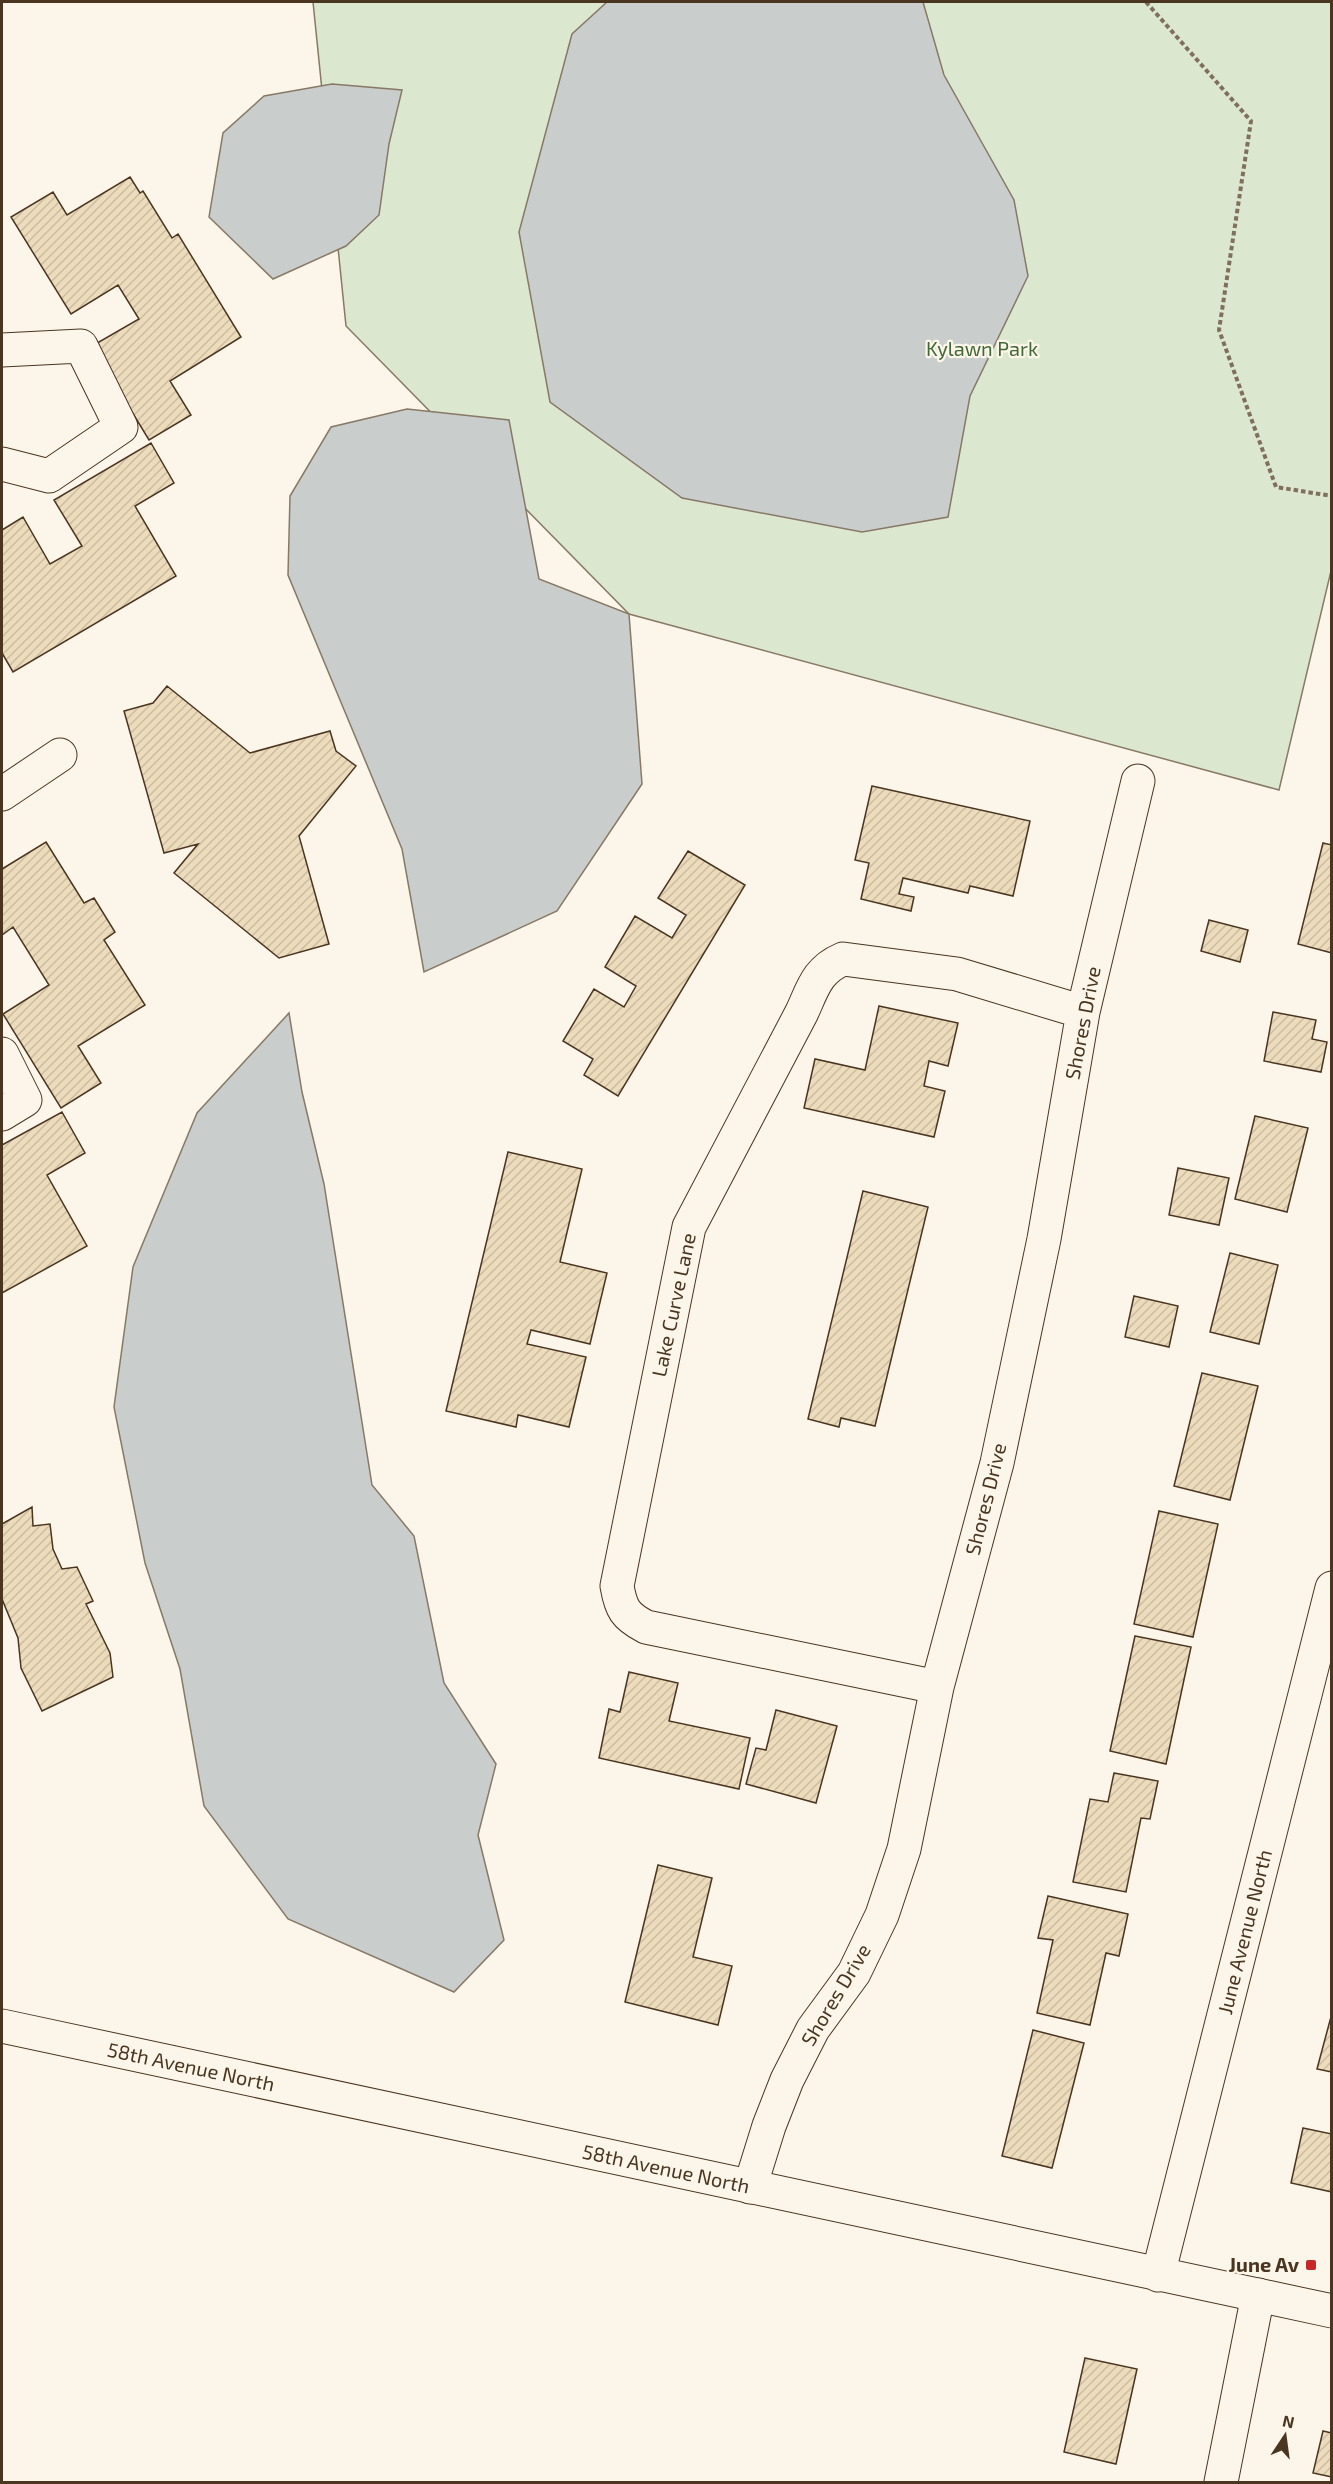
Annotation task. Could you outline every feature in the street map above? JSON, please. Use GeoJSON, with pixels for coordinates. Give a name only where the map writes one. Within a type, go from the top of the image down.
{"type":"FeatureCollection","features":[{"type":"Feature","properties":{"kind":"street"},"geometry":{"type":"LineString","coordinates":[[2,350],[81,346],[121,427],[49,476],[2,464]]}},
{"type":"Feature","properties":{"kind":"street"},"geometry":{"type":"LineString","coordinates":[[2,794],[60,755]]}},
{"type":"Feature","properties":{"kind":"street","name":"Shores Drive"},"geometry":{"type":"LineString","coordinates":[[750,2187],[786,2080],[813,2029],[854,1973],[882,1915],[904,1850],[937,1687],[997,1463],[1044,1239],[1083,1012],[1138,781]]}},
{"type":"Feature","properties":{"kind":"street","name":"Lake Curve Lane"},"geometry":{"type":"LineString","coordinates":[[937,1687],[646,1627],[631,1619],[620,1604],[617,1586],[689,1227],[817,981],[828,966],[843,959],[957,974],[1083,1012]]}},
{"type":"Feature","properties":{"kind":"street"},"geometry":{"type":"LineString","coordinates":[[2,1054],[25,1100],[2,1114]]}},
{"type":"Feature","properties":{"kind":"street","name":"June Avenue North"},"geometry":{"type":"LineString","coordinates":[[1158,2275],[1332,1588]]}},
{"type":"Feature","properties":{"kind":"street","name":"58th Avenue North"},"geometry":{"type":"LineString","coordinates":[[2,2026],[1332,2311]]}},
{"type":"Feature","properties":{"kind":"street"},"geometry":{"type":"LineString","coordinates":[[1221,2482],[1258,2295]]}},
{"type":"Feature","properties":{"kind":"path"},"geometry":{"type":"LineString","coordinates":[[1146,2],[1251,121],[1220,330],[1276,487],[1332,496]]}},
{"type":"Feature","properties":{"kind":"green space","name":"Kylawn Park"},"geometry":{"type":"Polygon","coordinates":[[[313,2],[1331,2],[1331,571],[1279,790],[629,614],[346,326],[313,2]]]}},
{"type":"Feature","properties":{"kind":"shaded area"},"geometry":{"type":"Polygon","coordinates":[[[607,2],[923,2],[944,75],[1014,200],[1028,276],[970,396],[948,517],[862,532],[682,498],[550,402],[519,232],[572,34],[607,2]]]}},
{"type":"Feature","properties":{"kind":"shaded area"},"geometry":{"type":"Polygon","coordinates":[[[332,84],[402,90],[389,144],[379,215],[346,246],[273,279],[209,217],[223,133],[264,96],[332,84]]]}},
{"type":"Feature","properties":{"kind":"shaded area"},"geometry":{"type":"Polygon","coordinates":[[[407,409],[509,420],[539,579],[629,614],[642,784],[557,911],[424,972],[402,849],[288,575],[290,496],[331,427],[407,409]]]}},
{"type":"Feature","properties":{"kind":"shaded area"},"geometry":{"type":"Polygon","coordinates":[[[289,1013],[302,1092],[324,1184],[372,1485],[414,1536],[444,1683],[496,1764],[478,1835],[504,1940],[454,1992],[288,1919],[204,1806],[180,1669],[145,1563],[114,1407],[133,1267],[197,1113],[289,1013]]]}},
{"type":"Feature","properties":{"kind":"building"},"geometry":{"type":"Polygon","coordinates":[[[130,177],[140,193],[143,191],[172,238],[178,234],[241,337],[170,381],[191,415],[149,440],[92,346],[139,319],[118,285],[71,314],[11,217],[53,192],[67,215],[130,177]]]}},
{"type":"Feature","properties":{"kind":"building"},"geometry":{"type":"Polygon","coordinates":[[[151,443],[174,483],[135,506],[176,576],[13,672],[2,653],[2,530],[23,517],[50,564],[82,546],[54,500],[151,443]]]}},
{"type":"Feature","properties":{"kind":"building"},"geometry":{"type":"Polygon","coordinates":[[[167,686],[250,753],[330,731],[336,751],[356,766],[299,836],[329,944],[279,958],[174,873],[198,844],[164,853],[124,711],[153,703],[167,686]]]}},
{"type":"Feature","properties":{"kind":"building"},"geometry":{"type":"Polygon","coordinates":[[[872,786],[1030,821],[1013,896],[970,886],[968,893],[903,878],[899,894],[914,897],[911,911],[861,899],[869,863],[855,860],[872,786]]]}},
{"type":"Feature","properties":{"kind":"building"},"geometry":{"type":"Polygon","coordinates":[[[46,842],[84,903],[94,898],[115,932],[104,940],[145,1005],[78,1046],[101,1083],[61,1108],[3,1014],[49,985],[13,927],[2,935],[2,869],[46,842]]]}},
{"type":"Feature","properties":{"kind":"building"},"geometry":{"type":"Polygon","coordinates":[[[1323,843],[1332,845],[1332,953],[1298,944],[1323,843]]]}},
{"type":"Feature","properties":{"kind":"building"},"geometry":{"type":"Polygon","coordinates":[[[688,851],[745,885],[618,1096],[584,1075],[593,1059],[563,1041],[594,989],[624,1007],[636,986],[605,967],[635,916],[672,938],[686,915],[658,898],[688,851]]]}},
{"type":"Feature","properties":{"kind":"building"},"geometry":{"type":"Polygon","coordinates":[[[1209,920],[1248,930],[1240,962],[1201,951],[1209,920]]]}},
{"type":"Feature","properties":{"kind":"building"},"geometry":{"type":"Polygon","coordinates":[[[879,1006],[958,1023],[948,1066],[929,1061],[924,1086],[945,1091],[934,1137],[804,1108],[815,1059],[865,1070],[879,1006]]]}},
{"type":"Feature","properties":{"kind":"building"},"geometry":{"type":"Polygon","coordinates":[[[1273,1012],[1316,1020],[1312,1039],[1327,1042],[1321,1072],[1264,1061],[1273,1012]]]}},
{"type":"Feature","properties":{"kind":"building"},"geometry":{"type":"Polygon","coordinates":[[[62,1112],[85,1153],[47,1175],[87,1246],[2,1293],[2,1145],[62,1112]]]}},
{"type":"Feature","properties":{"kind":"building"},"geometry":{"type":"Polygon","coordinates":[[[1255,1116],[1308,1128],[1287,1212],[1235,1199],[1255,1116]]]}},
{"type":"Feature","properties":{"kind":"building"},"geometry":{"type":"Polygon","coordinates":[[[508,1152],[582,1169],[560,1262],[607,1273],[590,1344],[531,1330],[527,1344],[586,1357],[569,1427],[518,1415],[516,1427],[446,1411],[508,1152]]]}},
{"type":"Feature","properties":{"kind":"building"},"geometry":{"type":"Polygon","coordinates":[[[1178,1168],[1229,1178],[1219,1225],[1169,1215],[1178,1168]]]}},
{"type":"Feature","properties":{"kind":"building"},"geometry":{"type":"Polygon","coordinates":[[[863,1191],[928,1207],[875,1426],[841,1418],[839,1427],[808,1419],[863,1191]]]}},
{"type":"Feature","properties":{"kind":"building"},"geometry":{"type":"Polygon","coordinates":[[[1230,1253],[1278,1265],[1259,1344],[1210,1332],[1230,1253]]]}},
{"type":"Feature","properties":{"kind":"building"},"geometry":{"type":"Polygon","coordinates":[[[1134,1296],[1178,1306],[1169,1347],[1125,1337],[1134,1296]]]}},
{"type":"Feature","properties":{"kind":"building"},"geometry":{"type":"Polygon","coordinates":[[[1202,1373],[1258,1386],[1230,1500],[1174,1486],[1202,1373]]]}},
{"type":"Feature","properties":{"kind":"building"},"geometry":{"type":"Polygon","coordinates":[[[32,1507],[33,1526],[50,1524],[53,1549],[62,1569],[77,1567],[93,1601],[86,1604],[110,1653],[113,1677],[42,1711],[21,1668],[18,1638],[2,1599],[2,1524],[32,1507]]]}},
{"type":"Feature","properties":{"kind":"building"},"geometry":{"type":"Polygon","coordinates":[[[1159,1511],[1218,1524],[1193,1637],[1134,1624],[1159,1511]]]}},
{"type":"Feature","properties":{"kind":"building"},"geometry":{"type":"Polygon","coordinates":[[[1135,1636],[1191,1647],[1166,1764],[1110,1751],[1135,1636]]]}},
{"type":"Feature","properties":{"kind":"building"},"geometry":{"type":"Polygon","coordinates":[[[629,1672],[678,1683],[669,1721],[750,1738],[739,1789],[599,1758],[609,1709],[620,1712],[629,1672]]]}},
{"type":"Feature","properties":{"kind":"building"},"geometry":{"type":"Polygon","coordinates":[[[776,1710],[837,1726],[816,1803],[746,1784],[756,1748],[766,1750],[776,1710]]]}},
{"type":"Feature","properties":{"kind":"building"},"geometry":{"type":"Polygon","coordinates":[[[1114,1773],[1158,1781],[1150,1819],[1141,1818],[1126,1892],[1073,1882],[1090,1799],[1108,1802],[1114,1773]]]}},
{"type":"Feature","properties":{"kind":"building"},"geometry":{"type":"Polygon","coordinates":[[[658,1865],[712,1878],[693,1957],[732,1966],[718,2025],[625,2002],[658,1865]]]}},
{"type":"Feature","properties":{"kind":"building"},"geometry":{"type":"Polygon","coordinates":[[[1048,1896],[1128,1914],[1119,1956],[1106,1953],[1090,2025],[1037,2013],[1053,1940],[1038,1938],[1048,1896]]]}},
{"type":"Feature","properties":{"kind":"building"},"geometry":{"type":"Polygon","coordinates":[[[1332,2013],[1332,2072],[1317,2069],[1332,2013]]]}},
{"type":"Feature","properties":{"kind":"building"},"geometry":{"type":"Polygon","coordinates":[[[1033,2030],[1084,2043],[1052,2168],[1002,2156],[1033,2030]]]}},
{"type":"Feature","properties":{"kind":"building"},"geometry":{"type":"Polygon","coordinates":[[[1303,2128],[1332,2134],[1332,2192],[1291,2183],[1303,2128]]]}},
{"type":"Feature","properties":{"kind":"building"},"geometry":{"type":"Polygon","coordinates":[[[1085,2358],[1137,2369],[1116,2464],[1064,2452],[1085,2358]]]}},
{"type":"Feature","properties":{"kind":"building"},"geometry":{"type":"Polygon","coordinates":[[[1323,2431],[1332,2433],[1332,2477],[1313,2473],[1323,2431]]]}},
{"type":"Feature","properties":{"kind":"place","name":"June Av"},"geometry":{"type":"Point","coordinates":[1311,2265]}}]}
